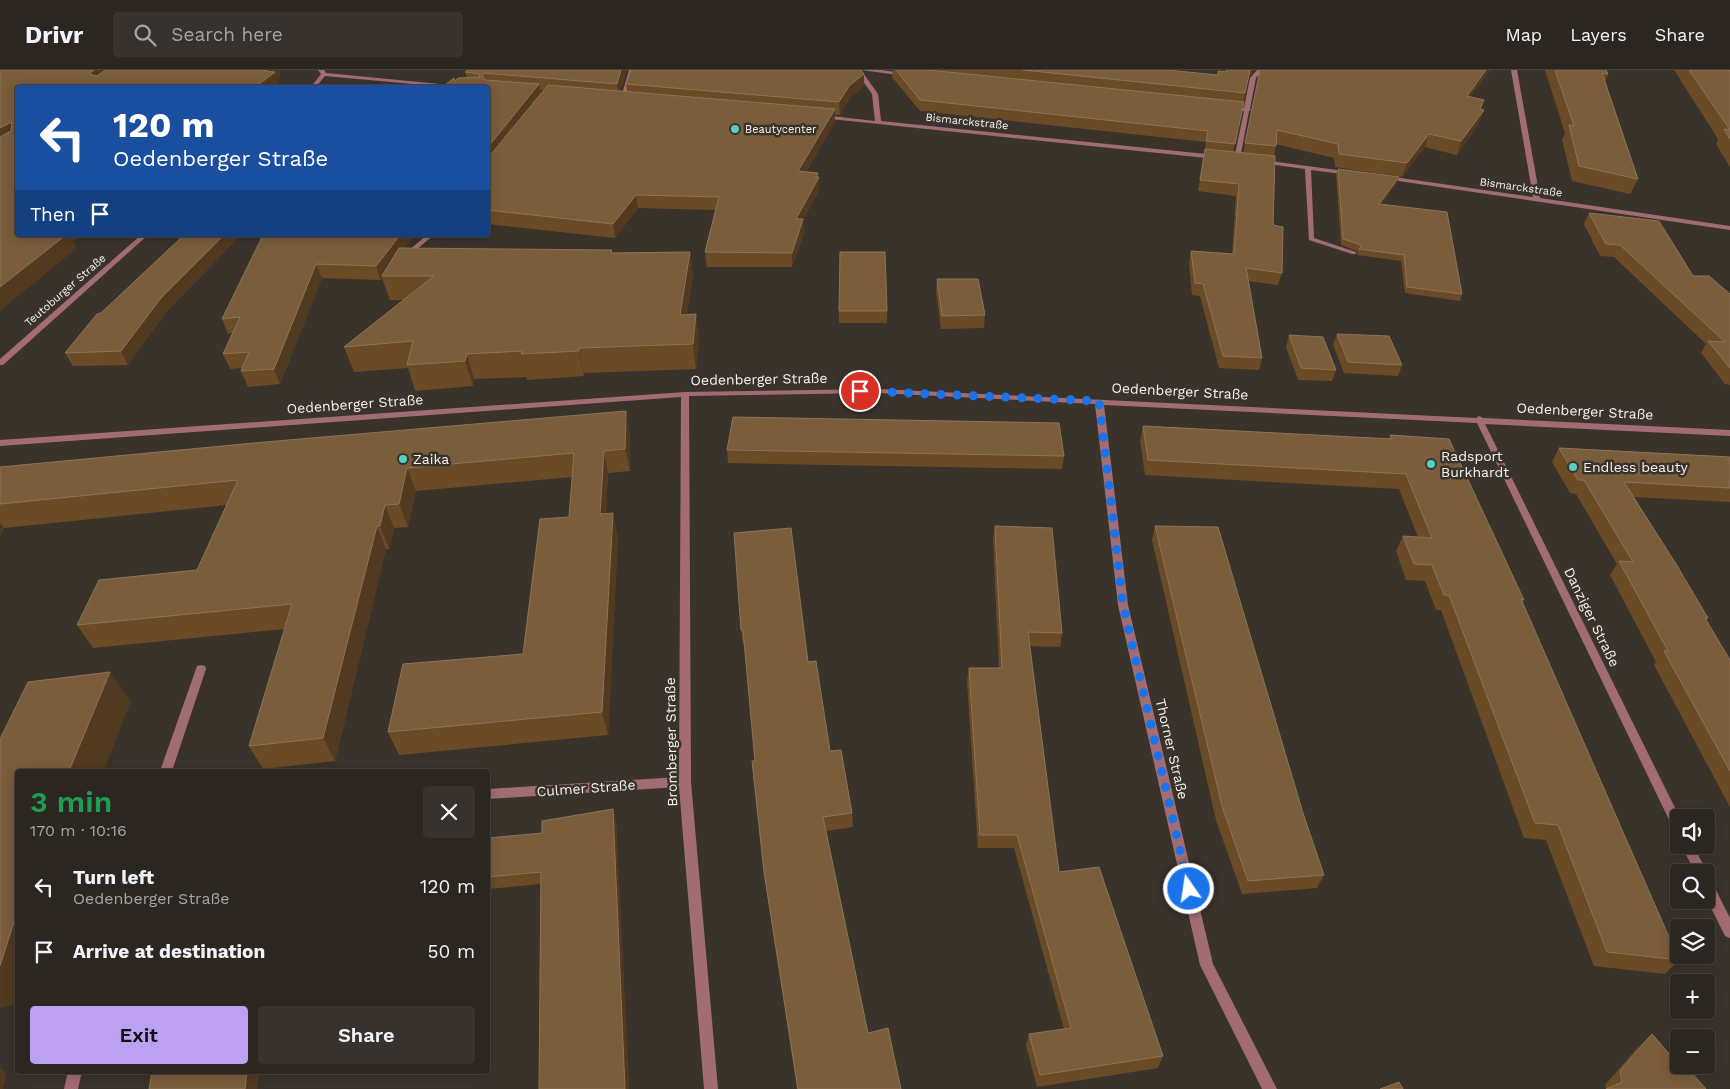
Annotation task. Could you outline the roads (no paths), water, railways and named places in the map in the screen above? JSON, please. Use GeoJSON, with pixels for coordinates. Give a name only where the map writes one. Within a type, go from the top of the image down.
{"type":"FeatureCollection","features":[{"type":"Feature","properties":{"kind":"street"},"geometry":{"type":"LineString","coordinates":[[622,100],[632,70]]}},
{"type":"Feature","properties":{"kind":"street"},"geometry":{"type":"LineString","coordinates":[[858,70],[876,94],[878,122]]}},
{"type":"Feature","properties":{"kind":"street"},"geometry":{"type":"LineString","coordinates":[[864,70],[913,75]]}},
{"type":"Feature","properties":{"kind":"street"},"geometry":{"type":"LineString","coordinates":[[1237,159],[1253,78],[1260,70]]}},
{"type":"Feature","properties":{"kind":"street"},"geometry":{"type":"LineString","coordinates":[[1514,70],[1537,199]]}},
{"type":"Feature","properties":{"kind":"street"},"geometry":{"type":"LineString","coordinates":[[314,85],[322,72],[450,85]]}},
{"type":"Feature","properties":{"kind":"street"},"geometry":{"type":"LineString","coordinates":[[614,99],[632,101]]}},
{"type":"Feature","properties":{"kind":"street"},"geometry":{"type":"LineString","coordinates":[[1218,107],[1248,110]]}},
{"type":"Feature","properties":{"kind":"street","name":"Bismarckstraße"},"geometry":{"type":"LineString","coordinates":[[813,116],[1246,160]]}},
{"type":"Feature","properties":{"kind":"street"},"geometry":{"type":"LineString","coordinates":[[1255,161],[1357,174]]}},
{"type":"Feature","properties":{"kind":"street"},"geometry":{"type":"LineString","coordinates":[[1308,167],[1311,239],[1354,253]]}},
{"type":"Feature","properties":{"kind":"street","name":"Bismarckstraße"},"geometry":{"type":"LineString","coordinates":[[1376,176],[1730,228]]}},
{"type":"Feature","properties":{"kind":"street","name":"Teutoburger Straße"},"geometry":{"type":"LineString","coordinates":[[0,363],[143,237]]}},
{"type":"Feature","properties":{"kind":"street"},"geometry":{"type":"LineString","coordinates":[[410,252],[429,237]]}},
{"type":"Feature","properties":{"kind":"street","name":"Oedenberger Straße"},"geometry":{"type":"LineString","coordinates":[[0,443],[685,394],[878,391],[1479,419],[1730,433]]}},
{"type":"Feature","properties":{"kind":"street","name":"Bromberger Straße"},"geometry":{"type":"LineString","coordinates":[[685,394],[685,782],[711,1089]]}},
{"type":"Feature","properties":{"kind":"street","name":"Thorner Straße"},"geometry":{"type":"LineString","coordinates":[[1099,401],[1123,605],[1207,965],[1270,1089]]}},
{"type":"Feature","properties":{"kind":"street","name":"Danziger Straße"},"geometry":{"type":"LineString","coordinates":[[1479,419],[1670,810]]}},
{"type":"Feature","properties":{"kind":"street"},"geometry":{"type":"LineString","coordinates":[[167,769],[201,669]]}},
{"type":"Feature","properties":{"kind":"street","name":"Culmer Straße"},"geometry":{"type":"LineString","coordinates":[[490,794],[685,782]]}},
{"type":"Feature","properties":{"kind":"street"},"geometry":{"type":"LineString","coordinates":[[1715,902],[1730,932]]}},
{"type":"Feature","properties":{"kind":"street"},"geometry":{"type":"LineString","coordinates":[[71,1089],[74,1074]]}},
{"type":"Feature","properties":{"kind":"place","name":"Beautycenter"},"geometry":{"type":"Point","coordinates":[735,129]}},
{"type":"Feature","properties":{"kind":"place","name":"Zaika"},"geometry":{"type":"Point","coordinates":[403,459]}},
{"type":"Feature","properties":{"kind":"place","name":"Radsport Burkhardt"},"geometry":{"type":"Point","coordinates":[1431,464]}},
{"type":"Feature","properties":{"kind":"place","name":"Endless beauty"},"geometry":{"type":"Point","coordinates":[1573,467]}}]}
